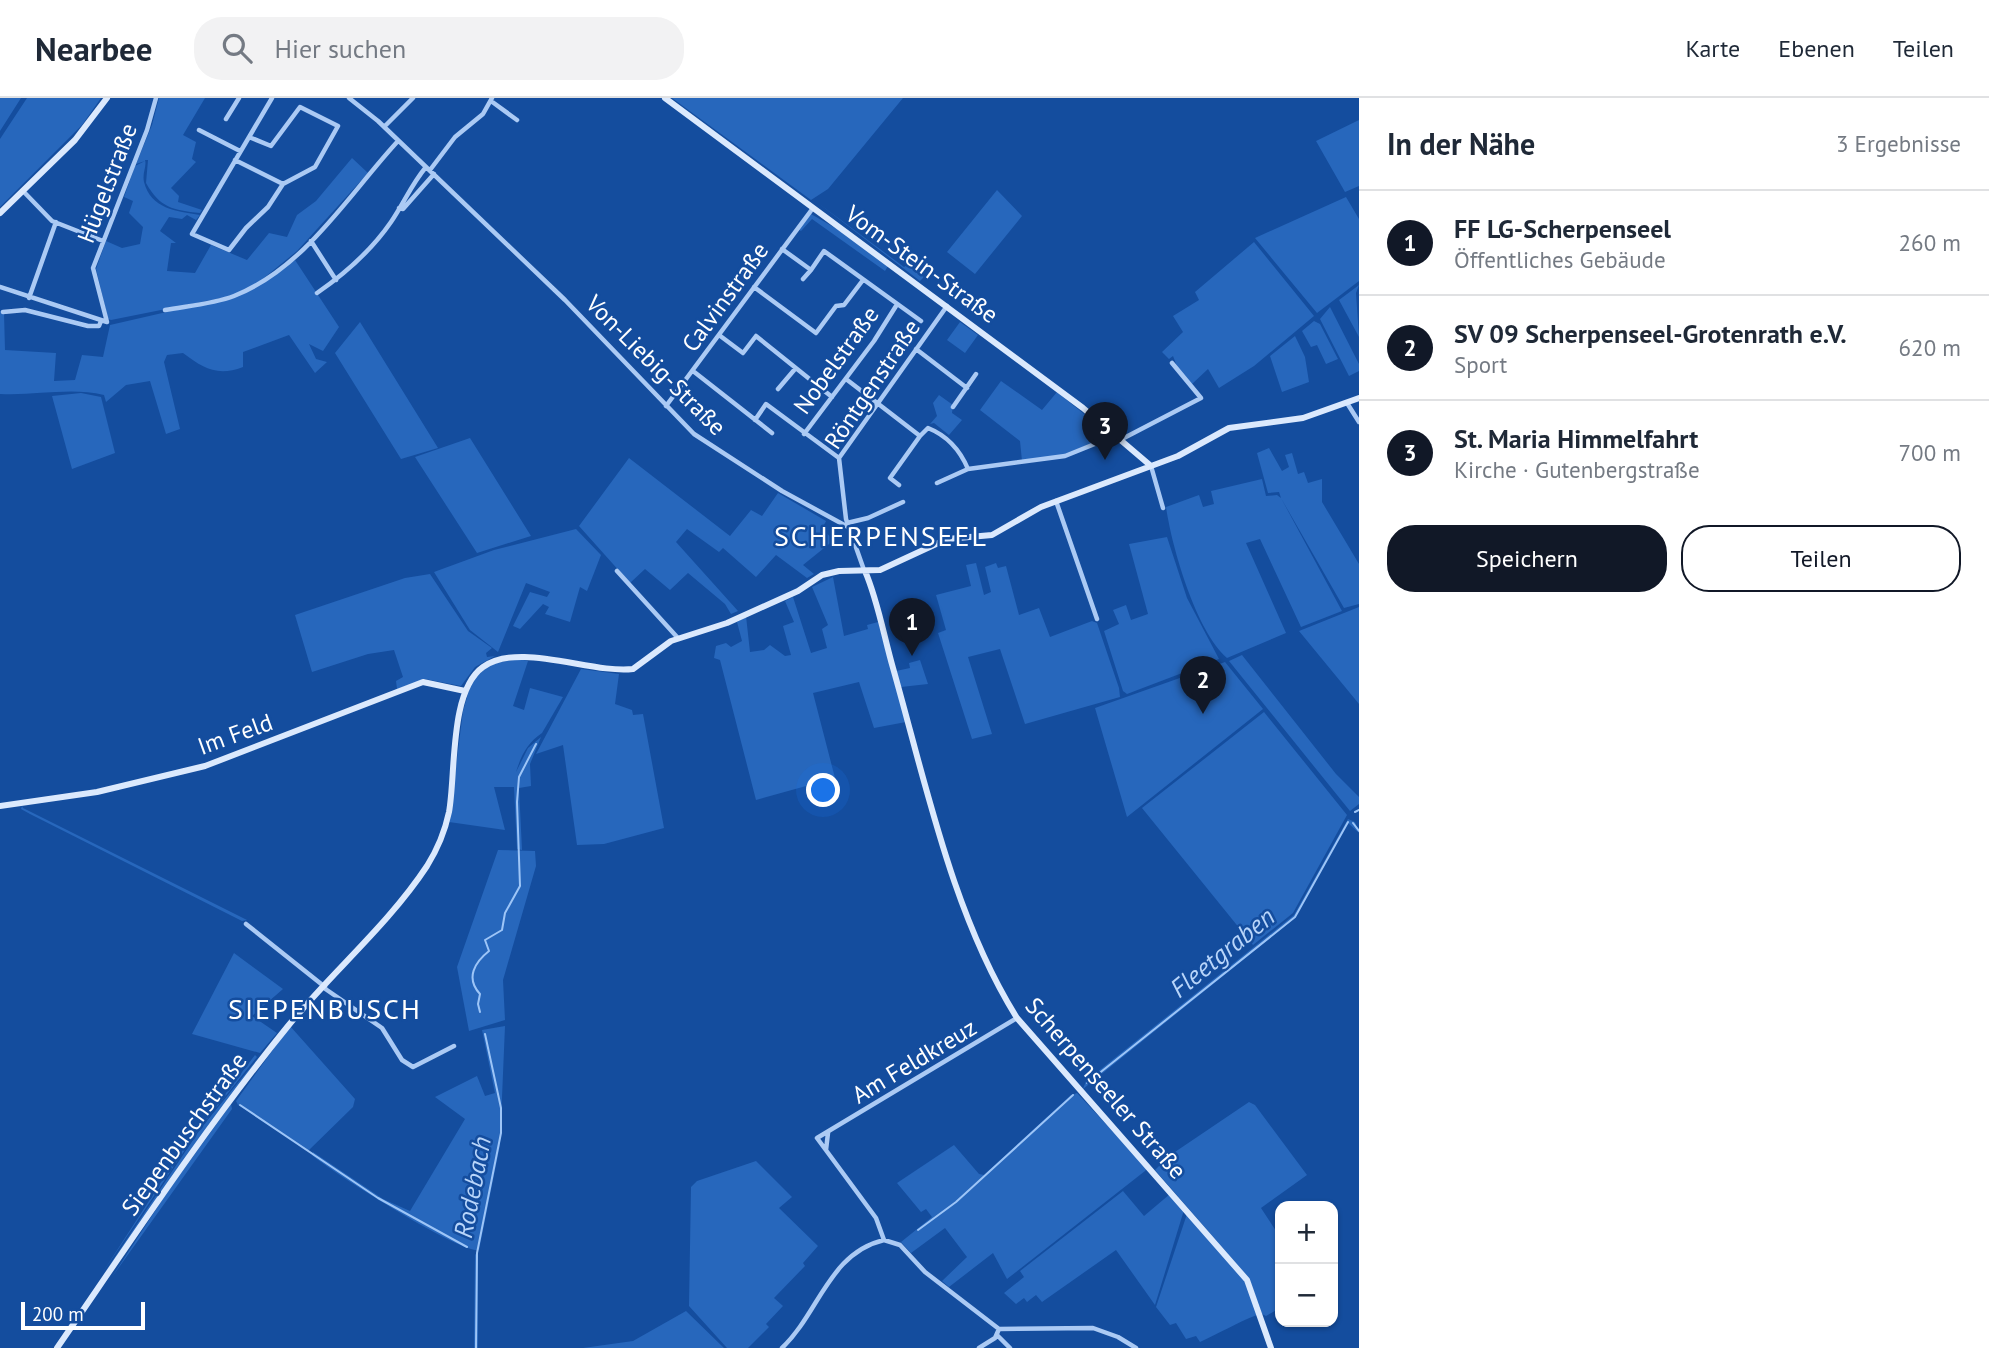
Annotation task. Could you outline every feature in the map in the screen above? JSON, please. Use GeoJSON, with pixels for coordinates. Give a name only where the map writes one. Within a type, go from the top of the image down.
{"type":"FeatureCollection","features":[{"type":"Feature","properties":{"kind":"main road"},"geometry":{"type":"LineString","coordinates":[[0,213],[84,129],[107,98]]}},
{"type":"Feature","properties":{"kind":"main road","name":"Vom-Stein-Straße"},"geometry":{"type":"LineString","coordinates":[[665,98],[947,306],[1120,437],[1151,466]]}},
{"type":"Feature","properties":{"kind":"main road"},"geometry":{"type":"LineString","coordinates":[[465,691],[481,668],[501,658],[629,669],[638,666],[677,637],[727,623],[798,591],[822,575],[882,569],[948,539],[992,535],[1056,501],[1186,452],[1237,426],[1293,420],[1359,398]]}},
{"type":"Feature","properties":{"kind":"main road","name":"Scherpenseeler Straße"},"geometry":{"type":"LineString","coordinates":[[865,571],[916,756],[976,940],[1017,1018],[1247,1280],[1270,1348]]}},
{"type":"Feature","properties":{"kind":"main road","name":"Im Feld"},"geometry":{"type":"LineString","coordinates":[[0,806],[123,787],[205,766],[423,682],[465,691]]}},
{"type":"Feature","properties":{"kind":"main road","name":"Siepenbuschstraße"},"geometry":{"type":"LineString","coordinates":[[57,1348],[223,1109],[290,1024],[325,988],[417,879],[442,838],[450,807],[465,691]]}},
{"type":"Feature","properties":{"kind":"street","name":"Hügelstraße"},"geometry":{"type":"LineString","coordinates":[[104,321],[93,268],[147,130],[156,98]]}},
{"type":"Feature","properties":{"kind":"street"},"geometry":{"type":"LineString","coordinates":[[226,119],[239,98]]}},
{"type":"Feature","properties":{"kind":"street"},"geometry":{"type":"LineString","coordinates":[[249,137],[271,146],[300,107],[338,126],[315,167],[283,184],[268,207],[232,244],[230,250],[192,234],[240,151],[272,98]]}},
{"type":"Feature","properties":{"kind":"street","name":"Von-Liebig-Straße"},"geometry":{"type":"LineString","coordinates":[[349,98],[384,127],[565,300],[666,406],[712,448],[784,493],[847,525]]}},
{"type":"Feature","properties":{"kind":"street"},"geometry":{"type":"LineString","coordinates":[[384,127],[413,98]]}},
{"type":"Feature","properties":{"kind":"street"},"geometry":{"type":"LineString","coordinates":[[399,208],[403,209],[446,153],[449,144],[483,114],[492,100],[517,120]]}},
{"type":"Feature","properties":{"kind":"street"},"geometry":{"type":"LineString","coordinates":[[201,133],[240,151]]}},
{"type":"Feature","properties":{"kind":"street"},"geometry":{"type":"LineString","coordinates":[[165,310],[232,297],[290,261],[311,241],[398,141]]}},
{"type":"Feature","properties":{"kind":"street"},"geometry":{"type":"LineString","coordinates":[[235,160],[283,184]]}},
{"type":"Feature","properties":{"kind":"street"},"geometry":{"type":"LineString","coordinates":[[317,293],[356,263],[384,232],[410,186],[430,171]]}},
{"type":"Feature","properties":{"kind":"street"},"geometry":{"type":"LineString","coordinates":[[23,191],[56,222],[103,241]]}},
{"type":"Feature","properties":{"kind":"street","name":"Calvinstraße"},"geometry":{"type":"LineString","coordinates":[[666,406],[813,208]]}},
{"type":"Feature","properties":{"kind":"street"},"geometry":{"type":"LineString","coordinates":[[29,298],[56,222]]}},
{"type":"Feature","properties":{"kind":"street"},"geometry":{"type":"LineString","coordinates":[[311,241],[336,280]]}},
{"type":"Feature","properties":{"kind":"street"},"geometry":{"type":"LineString","coordinates":[[782,249],[811,270]]}},
{"type":"Feature","properties":{"kind":"street"},"geometry":{"type":"LineString","coordinates":[[803,279],[824,251],[896,306],[921,321]]}},
{"type":"Feature","properties":{"kind":"street"},"geometry":{"type":"LineString","coordinates":[[754,287],[816,333],[835,306],[844,305],[863,280]]}},
{"type":"Feature","properties":{"kind":"street"},"geometry":{"type":"LineString","coordinates":[[0,287],[104,321],[99,326],[88,326],[25,310],[3,312]]}},
{"type":"Feature","properties":{"kind":"street","name":"Nobelstraße"},"geometry":{"type":"LineString","coordinates":[[804,434],[896,306]]}},
{"type":"Feature","properties":{"kind":"street","name":"Röntgenstraße"},"geometry":{"type":"LineString","coordinates":[[847,525],[839,458],[947,306]]}},
{"type":"Feature","properties":{"kind":"street"},"geometry":{"type":"LineString","coordinates":[[719,335],[743,353],[756,336],[832,397]]}},
{"type":"Feature","properties":{"kind":"street"},"geometry":{"type":"LineString","coordinates":[[916,349],[967,388]]}},
{"type":"Feature","properties":{"kind":"street"},"geometry":{"type":"LineString","coordinates":[[937,483],[968,469],[1065,456],[1120,437],[1201,398],[1172,363]]}},
{"type":"Feature","properties":{"kind":"street"},"geometry":{"type":"LineString","coordinates":[[778,389],[795,369]]}},
{"type":"Feature","properties":{"kind":"street"},"geometry":{"type":"LineString","coordinates":[[693,371],[772,433]]}},
{"type":"Feature","properties":{"kind":"street"},"geometry":{"type":"LineString","coordinates":[[953,407],[976,374]]}},
{"type":"Feature","properties":{"kind":"street"},"geometry":{"type":"LineString","coordinates":[[846,379],[920,436]]}},
{"type":"Feature","properties":{"kind":"street"},"geometry":{"type":"LineString","coordinates":[[1347,403],[1359,422]]}},
{"type":"Feature","properties":{"kind":"street"},"geometry":{"type":"LineString","coordinates":[[755,420],[766,404],[839,458]]}},
{"type":"Feature","properties":{"kind":"street"},"geometry":{"type":"LineString","coordinates":[[899,485],[890,478],[928,428],[959,450],[968,469]]}},
{"type":"Feature","properties":{"kind":"street"},"geometry":{"type":"LineString","coordinates":[[1151,466],[1163,508]]}},
{"type":"Feature","properties":{"kind":"street"},"geometry":{"type":"LineString","coordinates":[[1056,501],[1097,619]]}},
{"type":"Feature","properties":{"kind":"street"},"geometry":{"type":"LineString","coordinates":[[865,571],[847,525],[903,502]]}},
{"type":"Feature","properties":{"kind":"street"},"geometry":{"type":"LineString","coordinates":[[617,571],[677,637]]}},
{"type":"Feature","properties":{"kind":"street"},"geometry":{"type":"LineString","coordinates":[[246,924],[325,988],[378,1025],[402,1060],[414,1067],[454,1046]]}},
{"type":"Feature","properties":{"kind":"street","name":"Am Feldkreuz"},"geometry":{"type":"LineString","coordinates":[[884,1240],[876,1217],[817,1139],[1017,1018]]}},
{"type":"Feature","properties":{"kind":"street"},"geometry":{"type":"LineString","coordinates":[[826,1151],[828,1133]]}},
{"type":"Feature","properties":{"kind":"street"},"geometry":{"type":"LineString","coordinates":[[782,1348],[803,1324],[841,1264],[884,1240],[900,1245],[925,1272],[998,1332],[1010,1348]]}},
{"type":"Feature","properties":{"kind":"street"},"geometry":{"type":"LineString","coordinates":[[979,1348],[998,1332],[1093,1328],[1118,1337],[1136,1348]]}},
{"type":"Feature","properties":{"kind":"shaded area"},"geometry":{"type":"Polygon","coordinates":[[[0,98],[21,98],[0,131],[0,98]]]}},
{"type":"Feature","properties":{"kind":"shaded area"},"geometry":{"type":"Polygon","coordinates":[[[27,98],[101,98],[82,125],[0,207],[0,139],[27,98]]]}},
{"type":"Feature","properties":{"kind":"shaded area"},"geometry":{"type":"Polygon","coordinates":[[[159,98],[205,98],[183,135],[196,142],[192,159],[196,162],[171,188],[179,196],[178,202],[202,210],[200,213],[182,211],[162,203],[146,183],[148,160],[136,164],[152,125],[159,98]]]}},
{"type":"Feature","properties":{"kind":"shaded area"},"geometry":{"type":"Polygon","coordinates":[[[672,98],[903,98],[828,189],[811,200],[672,98]]]}},
{"type":"Feature","properties":{"kind":"shaded area"},"geometry":{"type":"Polygon","coordinates":[[[1359,120],[1359,186],[1345,192],[1316,141],[1359,120]]]}},
{"type":"Feature","properties":{"kind":"shaded area"},"geometry":{"type":"Polygon","coordinates":[[[352,158],[368,173],[297,251],[259,282],[231,296],[111,320],[108,319],[96,269],[106,241],[122,248],[140,244],[143,227],[129,213],[133,201],[124,197],[135,166],[145,161],[144,182],[152,198],[166,207],[200,215],[196,220],[187,215],[182,219],[169,217],[160,231],[176,243],[171,243],[167,271],[195,273],[211,245],[247,260],[269,233],[287,237],[297,215],[316,201],[352,158]]]}},
{"type":"Feature","properties":{"kind":"shaded area"},"geometry":{"type":"Polygon","coordinates":[[[997,190],[1022,216],[975,274],[947,252],[997,190]]]}},
{"type":"Feature","properties":{"kind":"shaded area"},"geometry":{"type":"Polygon","coordinates":[[[1346,197],[1359,219],[1359,281],[1317,313],[1255,238],[1346,197]]]}},
{"type":"Feature","properties":{"kind":"shaded area"},"geometry":{"type":"Polygon","coordinates":[[[818,203],[904,267],[907,265],[924,277],[920,281],[818,203]]]}},
{"type":"Feature","properties":{"kind":"shaded area"},"geometry":{"type":"Polygon","coordinates":[[[811,214],[844,233],[888,266],[885,271],[812,219],[801,231],[798,229],[811,214]]]}},
{"type":"Feature","properties":{"kind":"shaded area"},"geometry":{"type":"Polygon","coordinates":[[[1254,242],[1314,316],[1254,366],[1219,388],[1208,369],[1192,384],[1178,369],[1173,356],[1169,359],[1162,352],[1183,332],[1173,316],[1199,300],[1195,292],[1254,242]]]}},
{"type":"Feature","properties":{"kind":"shaded area"},"geometry":{"type":"Polygon","coordinates":[[[295,260],[339,327],[323,351],[309,344],[316,359],[327,362],[315,373],[289,335],[243,352],[243,367],[234,370],[211,369],[183,353],[167,355],[164,362],[180,429],[166,434],[150,381],[126,385],[106,402],[104,395],[78,392],[0,394],[0,311],[4,313],[5,350],[56,353],[54,381],[75,380],[82,355],[103,357],[110,325],[232,297],[295,260]]]}},
{"type":"Feature","properties":{"kind":"shaded area"},"geometry":{"type":"Polygon","coordinates":[[[1359,285],[1356,293],[1359,337],[1339,300],[1359,285]]]}},
{"type":"Feature","properties":{"kind":"shaded area"},"geometry":{"type":"Polygon","coordinates":[[[1330,307],[1359,364],[1359,371],[1349,376],[1320,319],[1330,307]]]}},
{"type":"Feature","properties":{"kind":"shaded area"},"geometry":{"type":"Polygon","coordinates":[[[1314,321],[1320,324],[1338,359],[1326,364],[1317,345],[1311,347],[1302,331],[1314,321]]]}},
{"type":"Feature","properties":{"kind":"shaded area"},"geometry":{"type":"Polygon","coordinates":[[[360,322],[438,448],[401,459],[335,353],[360,322]]]}},
{"type":"Feature","properties":{"kind":"shaded area"},"geometry":{"type":"Polygon","coordinates":[[[960,322],[978,335],[965,353],[947,340],[960,322]]]}},
{"type":"Feature","properties":{"kind":"shaded area"},"geometry":{"type":"Polygon","coordinates":[[[1295,336],[1305,357],[1309,382],[1282,392],[1270,356],[1295,336]]]}},
{"type":"Feature","properties":{"kind":"shaded area"},"geometry":{"type":"Polygon","coordinates":[[[1001,381],[1042,410],[1057,392],[1111,436],[1059,456],[1022,461],[1020,441],[980,410],[1001,381]]]}},
{"type":"Feature","properties":{"kind":"shaded area"},"geometry":{"type":"Polygon","coordinates":[[[81,393],[101,397],[115,453],[72,469],[52,396],[81,393]]]}},
{"type":"Feature","properties":{"kind":"shaded area"},"geometry":{"type":"Polygon","coordinates":[[[939,395],[953,405],[952,413],[962,420],[949,435],[934,423],[930,424],[937,416],[933,403],[939,395]]]}},
{"type":"Feature","properties":{"kind":"shaded area"},"geometry":{"type":"Polygon","coordinates":[[[470,438],[531,536],[477,553],[415,457],[470,438]]]}},
{"type":"Feature","properties":{"kind":"shaded area"},"geometry":{"type":"Polygon","coordinates":[[[1269,448],[1282,471],[1289,467],[1285,455],[1292,453],[1298,474],[1304,472],[1308,483],[1322,479],[1322,502],[1359,564],[1359,604],[1344,608],[1279,492],[1268,493],[1257,453],[1269,448]]]}},
{"type":"Feature","properties":{"kind":"shaded area"},"geometry":{"type":"Polygon","coordinates":[[[629,458],[730,536],[751,510],[762,516],[778,493],[826,521],[822,529],[834,540],[803,565],[814,574],[807,578],[776,555],[756,577],[723,548],[719,552],[687,529],[676,542],[738,611],[731,614],[725,604],[688,573],[670,590],[645,569],[630,583],[579,526],[629,458]]]}},
{"type":"Feature","properties":{"kind":"shaded area"},"geometry":{"type":"Polygon","coordinates":[[[1262,479],[1266,496],[1277,495],[1342,611],[1301,627],[1260,539],[1246,543],[1286,633],[1227,658],[1205,629],[1187,588],[1166,507],[1199,495],[1203,507],[1214,504],[1211,491],[1262,479]]]}},
{"type":"Feature","properties":{"kind":"shaded area"},"geometry":{"type":"Polygon","coordinates":[[[576,529],[601,555],[587,591],[580,587],[570,622],[545,614],[549,607],[543,604],[520,629],[513,626],[530,592],[547,597],[550,592],[526,583],[498,652],[470,630],[434,572],[494,550],[576,529]]]}},
{"type":"Feature","properties":{"kind":"shaded area"},"geometry":{"type":"Polygon","coordinates":[[[1167,537],[1187,598],[1219,659],[1127,694],[1123,691],[1104,631],[1119,624],[1113,610],[1126,605],[1131,620],[1148,614],[1129,544],[1167,537]]]}},
{"type":"Feature","properties":{"kind":"shaded area"},"geometry":{"type":"Polygon","coordinates":[[[976,563],[984,595],[991,592],[985,567],[996,563],[998,568],[1006,566],[1019,615],[1039,608],[1050,637],[1092,621],[1097,623],[1120,697],[1025,724],[1000,649],[968,657],[992,734],[972,739],[938,633],[946,630],[936,595],[971,586],[966,565],[976,563]]]}},
{"type":"Feature","properties":{"kind":"shaded area"},"geometry":{"type":"Polygon","coordinates":[[[430,574],[468,631],[492,648],[486,653],[487,657],[495,656],[475,667],[461,686],[425,679],[397,689],[396,681],[403,677],[394,650],[368,654],[312,672],[295,615],[405,578],[430,574]]]}},
{"type":"Feature","properties":{"kind":"shaded area"},"geometry":{"type":"Polygon","coordinates":[[[833,577],[844,636],[868,629],[867,625],[878,622],[906,722],[874,728],[859,682],[813,693],[835,778],[756,800],[720,660],[714,658],[716,646],[726,643],[731,647],[742,641],[737,622],[746,616],[750,652],[764,650],[770,645],[785,656],[791,655],[783,626],[794,622],[785,601],[793,597],[811,653],[827,648],[822,629],[828,625],[812,587],[833,577]]]}},
{"type":"Feature","properties":{"kind":"shaded area"},"geometry":{"type":"Polygon","coordinates":[[[1359,607],[1359,704],[1299,631],[1359,607]]]}},
{"type":"Feature","properties":{"kind":"shaded area"},"geometry":{"type":"Polygon","coordinates":[[[1242,655],[1336,774],[1359,797],[1359,804],[1350,811],[1229,661],[1242,655]]]}},
{"type":"Feature","properties":{"kind":"shaded area"},"geometry":{"type":"Polygon","coordinates":[[[519,659],[528,661],[513,706],[524,710],[530,688],[563,697],[542,733],[525,750],[516,772],[528,748],[541,737],[530,764],[531,786],[519,788],[522,850],[517,849],[514,787],[494,787],[505,830],[449,822],[463,711],[472,680],[491,664],[519,659]]]}},
{"type":"Feature","properties":{"kind":"shaded area"},"geometry":{"type":"Polygon","coordinates":[[[920,660],[928,684],[901,687],[896,671],[910,668],[909,663],[920,660]]]}},
{"type":"Feature","properties":{"kind":"shaded area"},"geometry":{"type":"Polygon","coordinates":[[[1225,662],[1263,709],[1127,817],[1095,708],[1225,662]]]}},
{"type":"Feature","properties":{"kind":"shaded area"},"geometry":{"type":"Polygon","coordinates":[[[581,669],[619,674],[615,704],[632,710],[633,715],[643,714],[664,828],[604,844],[577,845],[563,745],[536,754],[581,669]]]}},
{"type":"Feature","properties":{"kind":"shaded area"},"geometry":{"type":"Polygon","coordinates":[[[1264,712],[1347,815],[1293,913],[1253,945],[1142,808],[1264,712]]]}},
{"type":"Feature","properties":{"kind":"shaded area"},"geometry":{"type":"Polygon","coordinates":[[[22,806],[247,920],[242,921],[30,814],[21,809],[22,806]]]}},
{"type":"Feature","properties":{"kind":"shaded area"},"geometry":{"type":"Polygon","coordinates":[[[1348,819],[1355,822],[1359,833],[1348,823],[1295,918],[1083,1089],[1086,1081],[1294,915],[1348,819]]]}},
{"type":"Feature","properties":{"kind":"shaded area"},"geometry":{"type":"Polygon","coordinates":[[[498,850],[535,851],[536,866],[503,980],[505,1020],[469,1031],[457,967],[498,850]]]}},
{"type":"Feature","properties":{"kind":"shaded area"},"geometry":{"type":"Polygon","coordinates":[[[234,953],[283,989],[252,1016],[277,1033],[260,1053],[192,1034],[234,953]]]}},
{"type":"Feature","properties":{"kind":"shaded area"},"geometry":{"type":"Polygon","coordinates":[[[290,1026],[355,1099],[353,1107],[308,1151],[238,1105],[236,1101],[290,1026]]]}},
{"type":"Feature","properties":{"kind":"shaded area"},"geometry":{"type":"Polygon","coordinates":[[[505,1026],[500,1145],[479,1250],[467,1248],[423,1226],[312,1155],[313,1152],[383,1199],[410,1211],[465,1119],[435,1097],[477,1076],[485,1096],[495,1093],[482,1030],[505,1026]]]}},
{"type":"Feature","properties":{"kind":"shaded area"},"geometry":{"type":"Polygon","coordinates":[[[255,1055],[257,1057],[199,1129],[101,1275],[178,1156],[255,1055]]]}},
{"type":"Feature","properties":{"kind":"shaded area"},"geometry":{"type":"Polygon","coordinates":[[[259,1057],[103,1275],[201,1128],[259,1057]]]}},
{"type":"Feature","properties":{"kind":"shaded area"},"geometry":{"type":"Polygon","coordinates":[[[1077,1093],[1147,1168],[1007,1279],[993,1253],[949,1287],[942,1281],[967,1257],[945,1228],[911,1253],[901,1242],[932,1217],[926,1209],[921,1212],[897,1183],[954,1145],[979,1174],[984,1175],[1071,1095],[1077,1093]]]}},
{"type":"Feature","properties":{"kind":"shaded area"},"geometry":{"type":"Polygon","coordinates":[[[1249,1102],[1255,1105],[1307,1175],[1261,1208],[1275,1229],[1275,1311],[1266,1316],[1262,1314],[1249,1278],[1155,1170],[1169,1156],[1249,1102]]]}},
{"type":"Feature","properties":{"kind":"shaded area"},"geometry":{"type":"Polygon","coordinates":[[[231,1104],[232,1109],[112,1277],[168,1191],[231,1104]]]}},
{"type":"Feature","properties":{"kind":"shaded area"},"geometry":{"type":"Polygon","coordinates":[[[756,1161],[792,1197],[779,1208],[818,1246],[803,1263],[805,1266],[774,1298],[783,1306],[766,1324],[769,1327],[748,1348],[727,1348],[689,1306],[691,1187],[697,1181],[756,1161]]]}},
{"type":"Feature","properties":{"kind":"shaded area"},"geometry":{"type":"Polygon","coordinates":[[[1123,1191],[1144,1216],[1170,1194],[1184,1210],[1155,1305],[1116,1250],[1042,1302],[1036,1295],[1027,1302],[1024,1298],[1016,1304],[1004,1293],[1024,1277],[1020,1271],[1123,1191]]]}},
{"type":"Feature","properties":{"kind":"shaded area"},"geometry":{"type":"Polygon","coordinates":[[[1187,1214],[1244,1279],[1257,1315],[1200,1342],[1196,1336],[1186,1339],[1176,1323],[1170,1325],[1156,1307],[1187,1214]]]}},
{"type":"Feature","properties":{"kind":"shaded area"},"geometry":{"type":"Polygon","coordinates":[[[475,1254],[478,1256],[478,1348],[474,1348],[475,1254]]]}},
{"type":"Feature","properties":{"kind":"shaded area"},"geometry":{"type":"Polygon","coordinates":[[[686,1311],[724,1348],[583,1348],[633,1341],[686,1311]]]}},
{"type":"Feature","properties":{"kind":"waterway","name":"Rodebach"},"geometry":{"type":"LineString","coordinates":[[480,1012],[480,994],[473,982],[474,971],[489,951],[485,940],[502,930],[505,913],[520,886],[517,802],[519,777],[536,744]]}},
{"type":"Feature","properties":{"kind":"waterway","name":"Fleetgraben"},"geometry":{"type":"LineString","coordinates":[[1355,812],[1359,810]]}},
{"type":"Feature","properties":{"kind":"waterway","name":"Fleetgraben"},"geometry":{"type":"LineString","coordinates":[[1087,1083],[1295,917],[1348,822]]}},
{"type":"Feature","properties":{"kind":"waterway"},"geometry":{"type":"LineString","coordinates":[[1353,823],[1359,831]]}},
{"type":"Feature","properties":{"kind":"waterway","name":"Rodebach"},"geometry":{"type":"LineString","coordinates":[[476,1348],[477,1253],[501,1133],[501,1108],[485,1034]]}},
{"type":"Feature","properties":{"kind":"waterway","name":"Fleetgraben"},"geometry":{"type":"LineString","coordinates":[[918,1230],[956,1202],[1073,1095]]}},
{"type":"Feature","properties":{"kind":"waterway"},"geometry":{"type":"LineString","coordinates":[[240,1105],[378,1198],[467,1247]]}},
{"type":"Feature","properties":{"kind":"place","name":"St. Maria Himmelfahrt"},"geometry":{"type":"Point","coordinates":[1105,460]}},
{"type":"Feature","properties":{"kind":"place","name":"FF LG-Scherpenseel"},"geometry":{"type":"Point","coordinates":[912,656]}},
{"type":"Feature","properties":{"kind":"place","name":"SV 09 Scherpenseel-Grotenrath e.V."},"geometry":{"type":"Point","coordinates":[1203,714]}},
{"type":"Feature","properties":{"kind":"district","name":"SCHERPENSEEL"},"geometry":{"type":"Point","coordinates":[881,535]}},
{"type":"Feature","properties":{"kind":"district","name":"SIEPENBUSCH"},"geometry":{"type":"Point","coordinates":[325,1008]}}]}
